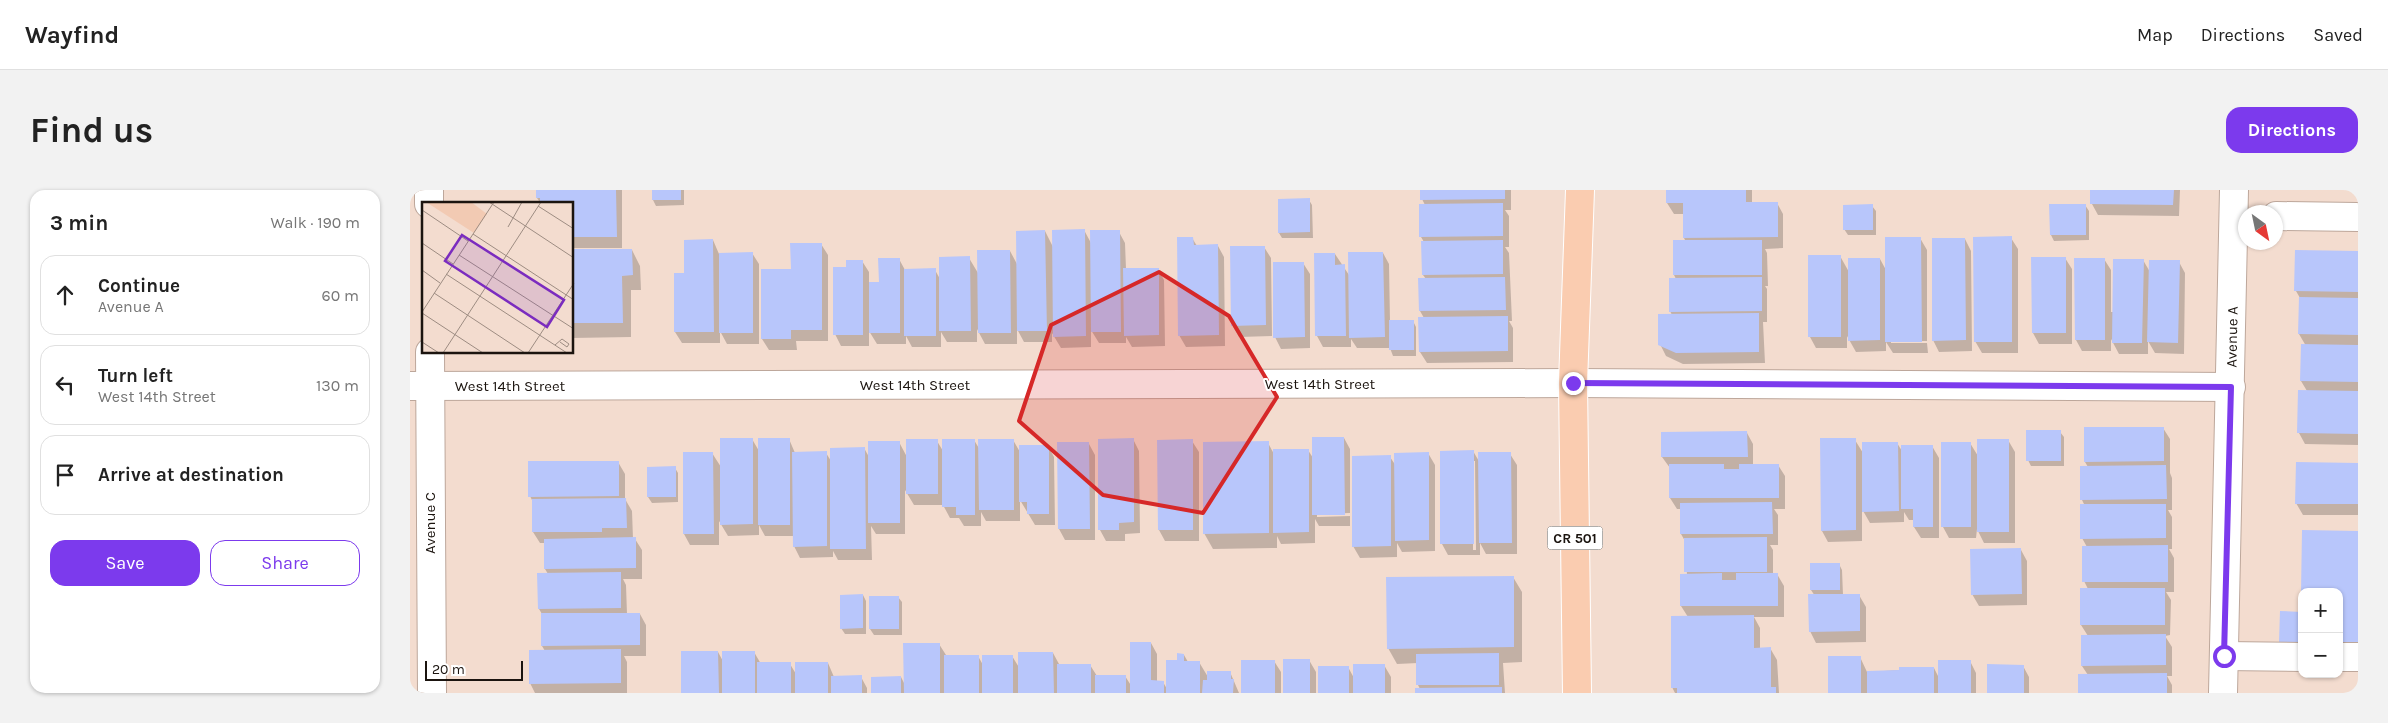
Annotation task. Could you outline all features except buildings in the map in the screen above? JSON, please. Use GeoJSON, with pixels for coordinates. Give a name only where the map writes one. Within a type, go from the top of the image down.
{"type":"FeatureCollection","features":[{"type":"Feature","properties":{"kind":"main road","name":"CR 501"},"geometry":{"type":"LineString","coordinates":[[1578,693],[1573,383],[1580,190]]}},
{"type":"Feature","properties":{"kind":"street","name":"Avenue A"},"geometry":{"type":"LineString","coordinates":[[2223,693],[2238,207]]}},
{"type":"Feature","properties":{"kind":"street"},"geometry":{"type":"LineString","coordinates":[[2283,216],[2358,217]]}},
{"type":"Feature","properties":{"kind":"street","name":"Avenue C"},"geometry":{"type":"LineString","coordinates":[[429,354],[420,386],[432,693]]}},
{"type":"Feature","properties":{"kind":"street","name":"West 14th Street"},"geometry":{"type":"LineString","coordinates":[[420,386],[1573,383],[2231,387]]}},
{"type":"Feature","properties":{"kind":"street"},"geometry":{"type":"LineString","coordinates":[[2224,656],[2298,657]]}},
{"type":"Feature","properties":{"kind":"street"},"geometry":{"type":"LineString","coordinates":[[2343,657],[2358,657]]}},
{"type":"Feature","properties":{"kind":"highlighted area"},"geometry":{"type":"Polygon","coordinates":[[[1159,272],[1229,316],[1277,397],[1203,513],[1103,495],[1019,421],[1051,325],[1159,272]]]}},
{"type":"Feature","properties":{"kind":"route"},"geometry":{"type":"LineString","coordinates":[[1573,383],[2231,387],[2224,656]]}}]}
